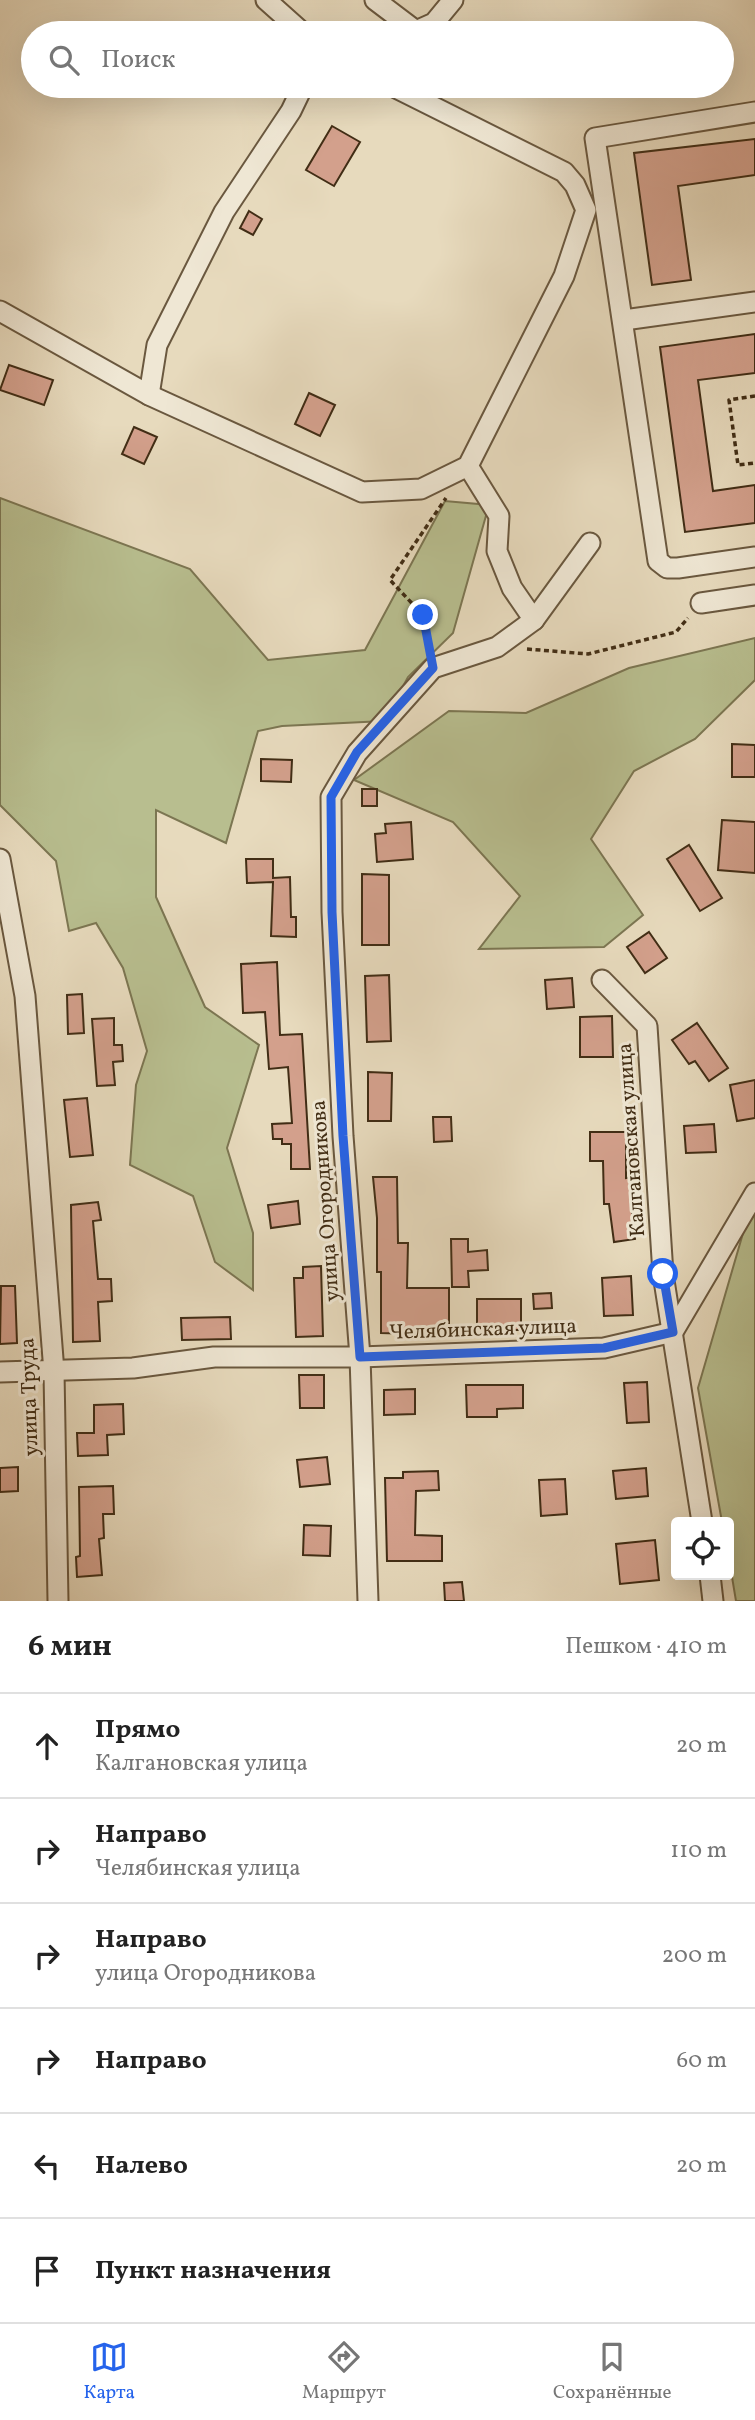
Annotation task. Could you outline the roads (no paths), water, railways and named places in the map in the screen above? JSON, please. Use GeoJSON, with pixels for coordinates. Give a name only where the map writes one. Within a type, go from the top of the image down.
{"type":"FeatureCollection","features":[{"type":"Feature","properties":{"kind":"street"},"geometry":{"type":"LineString","coordinates":[[266,0],[290,21]]}},
{"type":"Feature","properties":{"kind":"street"},"geometry":{"type":"LineString","coordinates":[[375,0],[403,21]]}},
{"type":"Feature","properties":{"kind":"street"},"geometry":{"type":"LineString","coordinates":[[436,21],[453,0]]}},
{"type":"Feature","properties":{"kind":"street"},"geometry":{"type":"LineString","coordinates":[[149,395],[158,345],[163,333],[224,212],[297,98]]}},
{"type":"Feature","properties":{"kind":"street"},"geometry":{"type":"LineString","coordinates":[[0,311],[149,395],[362,492],[421,489],[468,466],[565,276],[586,210],[575,185],[564,172],[416,98]]}},
{"type":"Feature","properties":{"kind":"street"},"geometry":{"type":"LineString","coordinates":[[755,112],[594,138],[659,561],[667,568],[678,568],[755,557]]}},
{"type":"Feature","properties":{"kind":"street"},"geometry":{"type":"LineString","coordinates":[[624,320],[755,302]]}},
{"type":"Feature","properties":{"kind":"street"},"geometry":{"type":"LineString","coordinates":[[468,466],[499,516],[498,551],[512,588],[534,620],[590,543]]}},
{"type":"Feature","properties":{"kind":"street"},"geometry":{"type":"LineString","coordinates":[[701,603],[755,595]]}},
{"type":"Feature","properties":{"kind":"street","name":"улица Огородникова"},"geometry":{"type":"LineString","coordinates":[[368,1601],[360,1357],[342,1123],[332,912],[331,797],[357,752],[433,668],[497,647],[534,620]]}},
{"type":"Feature","properties":{"kind":"street","name":"улица Труда"},"geometry":{"type":"LineString","coordinates":[[0,859],[25,996],[54,1372],[58,1601]]}},
{"type":"Feature","properties":{"kind":"street","name":"Калгановская улица"},"geometry":{"type":"LineString","coordinates":[[602,980],[647,1026],[663,1274],[701,1517]]}},
{"type":"Feature","properties":{"kind":"street"},"geometry":{"type":"LineString","coordinates":[[673,1332],[755,1193]]}},
{"type":"Feature","properties":{"kind":"street","name":"Челябинская улица"},"geometry":{"type":"LineString","coordinates":[[0,1372],[133,1368],[214,1357],[360,1357],[604,1348],[673,1332]]}},
{"type":"Feature","properties":{"kind":"street"},"geometry":{"type":"LineString","coordinates":[[711,1580],[713,1601]]}}]}
